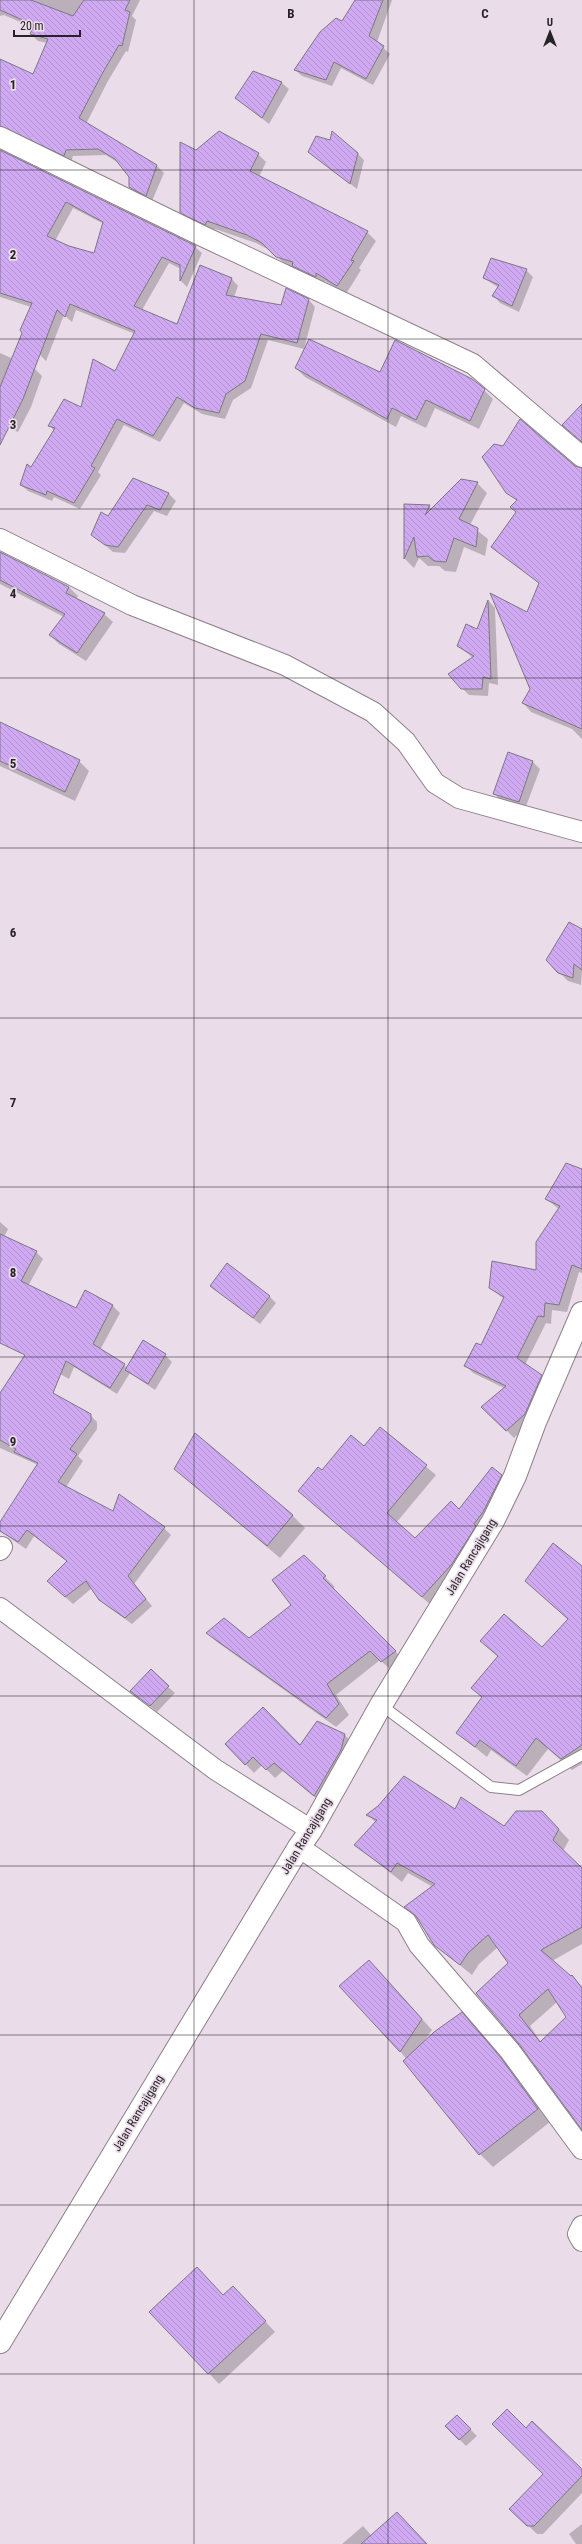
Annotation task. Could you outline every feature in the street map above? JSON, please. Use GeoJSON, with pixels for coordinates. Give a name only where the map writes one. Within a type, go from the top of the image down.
{"type":"FeatureCollection","features":[{"type":"Feature","properties":{"kind":"main road","name":"Jalan Rancajigang"},"geometry":{"type":"LineString","coordinates":[[0,2342],[305,1839],[381,1705],[494,1521],[515,1476],[535,1422],[582,1313]]}},
{"type":"Feature","properties":{"kind":"street"},"geometry":{"type":"LineString","coordinates":[[0,137],[196,233],[473,364],[582,457]]}},
{"type":"Feature","properties":{"kind":"street"},"geometry":{"type":"LineString","coordinates":[[0,539],[132,606],[285,665],[373,712],[406,742],[435,783],[459,798],[582,832]]}},
{"type":"Feature","properties":{"kind":"street"},"geometry":{"type":"LineString","coordinates":[[0,1608],[216,1770],[305,1839],[406,1922],[419,1945],[510,2051],[582,2149]]}},
{"type":"Feature","properties":{"kind":"street"},"geometry":{"type":"LineString","coordinates":[[582,2226],[578,2234],[582,2241]]}},
{"type":"Feature","properties":{"kind":"lane"},"geometry":{"type":"LineString","coordinates":[[381,1705],[490,1787],[519,1790],[582,1754]]}},
{"type":"Feature","properties":{"kind":"building"},"geometry":{"type":"Polygon","coordinates":[[[0,0],[31,0],[73,16],[84,0],[130,0],[125,10],[130,12],[122,46],[119,45],[79,118],[157,165],[146,196],[129,187],[129,177],[115,159],[98,149],[66,150],[64,156],[0,126],[0,59],[33,74],[48,39],[30,34],[34,25],[0,10],[0,0]]]}},
{"type":"Feature","properties":{"kind":"building"},"geometry":{"type":"Polygon","coordinates":[[[355,0],[383,0],[369,36],[384,46],[366,79],[334,62],[326,80],[294,70],[320,32],[336,18],[342,21],[355,0]]]}},
{"type":"Feature","properties":{"kind":"building"},"geometry":{"type":"Polygon","coordinates":[[[253,71],[282,82],[262,118],[235,98],[253,71]]]}},
{"type":"Feature","properties":{"kind":"building"},"geometry":{"type":"Polygon","coordinates":[[[219,131],[259,153],[250,171],[368,231],[351,260],[354,261],[337,286],[316,273],[316,277],[292,266],[293,262],[276,257],[262,243],[247,235],[207,221],[205,225],[180,213],[180,142],[196,150],[219,131]]]}},
{"type":"Feature","properties":{"kind":"building"},"geometry":{"type":"Polygon","coordinates":[[[332,131],[358,153],[350,184],[308,152],[316,136],[330,140],[332,131]]]}},
{"type":"Feature","properties":{"kind":"building"},"geometry":{"type":"Polygon","coordinates":[[[0,150],[196,246],[180,281],[180,265],[162,257],[134,306],[177,324],[200,265],[232,278],[226,295],[281,305],[286,288],[309,299],[297,343],[261,334],[245,381],[226,394],[219,413],[195,408],[177,397],[153,436],[117,419],[91,466],[95,468],[74,503],[47,491],[46,495],[20,485],[27,464],[31,467],[55,428],[48,426],[64,399],[81,407],[93,359],[115,371],[135,331],[70,304],[65,317],[57,310],[23,399],[0,445],[0,387],[22,333],[20,330],[32,303],[0,293],[0,150]],[[66,202],[47,236],[69,246],[94,253],[103,222],[66,202]]]}},
{"type":"Feature","properties":{"kind":"building"},"geometry":{"type":"Polygon","coordinates":[[[491,258],[527,269],[512,306],[492,296],[499,285],[483,278],[491,258]]]}},
{"type":"Feature","properties":{"kind":"building"},"geometry":{"type":"Polygon","coordinates":[[[309,339],[380,372],[395,340],[472,379],[485,389],[470,421],[426,400],[416,420],[392,408],[387,419],[295,368],[309,339]]]}},
{"type":"Feature","properties":{"kind":"building"},"geometry":{"type":"Polygon","coordinates":[[[582,404],[582,442],[562,425],[582,404]]]}},
{"type":"Feature","properties":{"kind":"building"},"geometry":{"type":"Polygon","coordinates":[[[520,419],[575,466],[582,468],[582,729],[522,703],[530,689],[490,593],[527,612],[539,583],[491,547],[516,512],[510,507],[517,500],[506,493],[482,457],[494,444],[503,446],[520,419]]]}},
{"type":"Feature","properties":{"kind":"building"},"geometry":{"type":"Polygon","coordinates":[[[133,478],[169,493],[160,510],[147,505],[118,547],[105,545],[91,535],[101,512],[108,516],[133,478]]]}},
{"type":"Feature","properties":{"kind":"building"},"geometry":{"type":"Polygon","coordinates":[[[461,479],[478,482],[459,519],[478,528],[476,547],[454,538],[446,562],[434,561],[428,556],[417,557],[414,537],[404,559],[404,504],[430,505],[425,515],[461,479]]]}},
{"type":"Feature","properties":{"kind":"building"},"geometry":{"type":"Polygon","coordinates":[[[0,552],[69,587],[66,593],[105,613],[77,653],[49,635],[65,614],[0,580],[0,552]]]}},
{"type":"Feature","properties":{"kind":"building"},"geometry":{"type":"Polygon","coordinates":[[[488,600],[491,679],[483,677],[482,689],[461,689],[448,674],[474,656],[457,646],[466,624],[477,629],[488,600]]]}},
{"type":"Feature","properties":{"kind":"building"},"geometry":{"type":"Polygon","coordinates":[[[0,722],[80,760],[65,792],[0,761],[0,722]]]}},
{"type":"Feature","properties":{"kind":"building"},"geometry":{"type":"Polygon","coordinates":[[[508,752],[533,761],[519,802],[493,794],[508,752]]]}},
{"type":"Feature","properties":{"kind":"building"},"geometry":{"type":"Polygon","coordinates":[[[569,922],[582,929],[582,970],[574,964],[573,978],[558,973],[546,960],[569,922]]]}},
{"type":"Feature","properties":{"kind":"building"},"geometry":{"type":"Polygon","coordinates":[[[566,1163],[582,1169],[582,1269],[572,1265],[559,1305],[545,1303],[544,1317],[538,1316],[517,1358],[542,1375],[525,1414],[506,1431],[481,1407],[506,1386],[464,1366],[476,1343],[481,1345],[504,1297],[489,1288],[492,1261],[536,1270],[536,1242],[560,1206],[545,1199],[566,1163]]]}},
{"type":"Feature","properties":{"kind":"building"},"geometry":{"type":"Polygon","coordinates":[[[0,1234],[37,1251],[21,1281],[76,1308],[85,1290],[113,1305],[93,1344],[125,1364],[110,1388],[66,1361],[53,1393],[91,1414],[91,1421],[70,1449],[77,1454],[58,1482],[113,1511],[119,1494],[165,1527],[128,1576],[146,1599],[125,1618],[99,1600],[86,1581],[65,1597],[47,1581],[67,1561],[27,1530],[18,1542],[0,1531],[0,1522],[38,1463],[14,1452],[16,1449],[0,1440],[0,1393],[25,1355],[0,1343],[0,1234]]]}},
{"type":"Feature","properties":{"kind":"building"},"geometry":{"type":"Polygon","coordinates":[[[227,1263],[270,1296],[253,1318],[210,1286],[227,1263]]]}},
{"type":"Feature","properties":{"kind":"building"},"geometry":{"type":"Polygon","coordinates":[[[143,1340],[166,1354],[148,1384],[125,1370],[143,1340]]]}},
{"type":"Feature","properties":{"kind":"building"},"geometry":{"type":"Polygon","coordinates":[[[380,1427],[427,1465],[387,1513],[415,1538],[451,1501],[459,1509],[492,1467],[502,1475],[483,1512],[474,1524],[476,1526],[452,1564],[422,1597],[298,1491],[318,1467],[322,1470],[351,1435],[364,1446],[380,1427]]]}},
{"type":"Feature","properties":{"kind":"building"},"geometry":{"type":"Polygon","coordinates":[[[195,1433],[293,1515],[267,1546],[174,1469],[195,1433]]]}},
{"type":"Feature","properties":{"kind":"building"},"geometry":{"type":"Polygon","coordinates":[[[553,1543],[582,1566],[582,1745],[561,1759],[536,1738],[516,1766],[480,1740],[475,1747],[456,1733],[482,1697],[471,1688],[498,1656],[480,1641],[504,1614],[542,1647],[568,1619],[525,1581],[553,1543]]]}},
{"type":"Feature","properties":{"kind":"building"},"geometry":{"type":"Polygon","coordinates":[[[304,1555],[326,1576],[323,1578],[396,1651],[381,1662],[370,1651],[327,1684],[339,1704],[326,1718],[206,1633],[224,1618],[249,1638],[291,1605],[272,1580],[304,1555]]]}},
{"type":"Feature","properties":{"kind":"building"},"geometry":{"type":"Polygon","coordinates":[[[151,1669],[169,1686],[150,1706],[130,1691],[151,1669]]]}},
{"type":"Feature","properties":{"kind":"building"},"geometry":{"type":"Polygon","coordinates":[[[263,1707],[300,1745],[317,1721],[345,1734],[341,1750],[314,1796],[274,1763],[266,1770],[253,1757],[245,1765],[225,1744],[263,1707]]]}},
{"type":"Feature","properties":{"kind":"building"},"geometry":{"type":"Polygon","coordinates":[[[404,1776],[455,1809],[461,1797],[504,1826],[516,1811],[542,1811],[559,1829],[553,1840],[582,1868],[582,1927],[541,1950],[571,1976],[572,1975],[582,1988],[582,2130],[519,2044],[476,1993],[508,1963],[488,1935],[468,1953],[460,1965],[434,1945],[416,1916],[404,1907],[435,1884],[397,1863],[391,1872],[354,1845],[377,1820],[366,1815],[378,1806],[404,1776]],[[548,1989],[519,2015],[540,2042],[566,2017],[548,1989]]]}},
{"type":"Feature","properties":{"kind":"building"},"geometry":{"type":"Polygon","coordinates":[[[369,1960],[422,2019],[400,2052],[339,1986],[369,1960]]]}},
{"type":"Feature","properties":{"kind":"building"},"geometry":{"type":"Polygon","coordinates":[[[462,2012],[501,2058],[538,2109],[479,2155],[403,2061],[434,2032],[462,2012]]]}},
{"type":"Feature","properties":{"kind":"building"},"geometry":{"type":"Polygon","coordinates":[[[197,2267],[223,2295],[233,2286],[266,2321],[208,2374],[149,2312],[197,2267]]]}},
{"type":"Feature","properties":{"kind":"building"},"geometry":{"type":"Polygon","coordinates":[[[507,2409],[526,2428],[532,2421],[582,2469],[582,2476],[534,2526],[527,2526],[509,2509],[543,2474],[492,2424],[507,2409]]]}},
{"type":"Feature","properties":{"kind":"building"},"geometry":{"type":"Polygon","coordinates":[[[457,2415],[471,2429],[459,2440],[445,2426],[457,2415]]]}},
{"type":"Feature","properties":{"kind":"building"},"geometry":{"type":"Polygon","coordinates":[[[397,2512],[427,2544],[361,2544],[397,2512]]]}}]}
